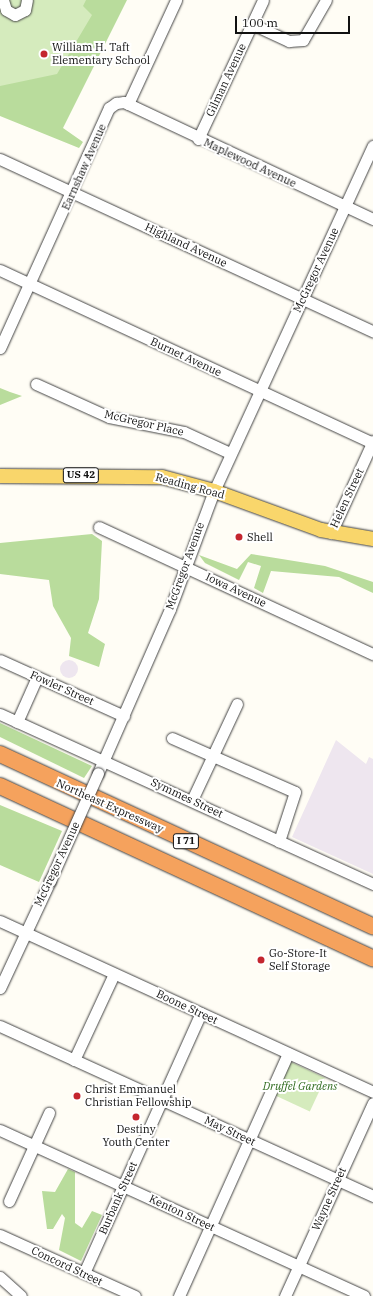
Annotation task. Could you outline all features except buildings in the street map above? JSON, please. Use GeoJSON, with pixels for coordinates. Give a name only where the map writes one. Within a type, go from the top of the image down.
{"type":"FeatureCollection","features":[{"type":"Feature","properties":{"kind":"highway","name":"Northeast Expressway"},"geometry":{"type":"LineString","coordinates":[[0,754],[373,926]]}},
{"type":"Feature","properties":{"kind":"highway","name":"I 71"},"geometry":{"type":"LineString","coordinates":[[0,786],[373,958]]}},
{"type":"Feature","properties":{"kind":"main road","name":"Reading Road"},"geometry":{"type":"LineString","coordinates":[[0,476],[145,475],[214,491],[331,533],[373,539]]}},
{"type":"Feature","properties":{"kind":"street"},"geometry":{"type":"LineString","coordinates":[[3,0],[6,10],[15,15],[25,10],[27,0]]}},
{"type":"Feature","properties":{"kind":"street"},"geometry":{"type":"LineString","coordinates":[[128,104],[176,0]]}},
{"type":"Feature","properties":{"kind":"street","name":"Gilman Avenue"},"geometry":{"type":"LineString","coordinates":[[198,139],[263,0]]}},
{"type":"Feature","properties":{"kind":"street"},"geometry":{"type":"LineString","coordinates":[[252,24],[289,41],[300,42],[311,33],[326,0]]}},
{"type":"Feature","properties":{"kind":"street","name":"Earnshaw Avenue"},"geometry":{"type":"LineString","coordinates":[[0,348],[73,192],[110,108],[120,102],[128,104]]}},
{"type":"Feature","properties":{"kind":"street","name":"Maplewood Avenue"},"geometry":{"type":"LineString","coordinates":[[128,104],[198,139],[373,220]]}},
{"type":"Feature","properties":{"kind":"street","name":"McGregor Avenue"},"geometry":{"type":"LineString","coordinates":[[0,988],[124,716],[230,453],[373,146]]}},
{"type":"Feature","properties":{"kind":"street","name":"Highland Avenue"},"geometry":{"type":"LineString","coordinates":[[0,159],[373,331]]}},
{"type":"Feature","properties":{"kind":"street","name":"Burnet Avenue"},"geometry":{"type":"LineString","coordinates":[[0,270],[373,442]]}},
{"type":"Feature","properties":{"kind":"street","name":"McGregor Place"},"geometry":{"type":"LineString","coordinates":[[36,384],[109,417],[184,432],[230,453]]}},
{"type":"Feature","properties":{"kind":"street","name":"Helen Street"},"geometry":{"type":"LineString","coordinates":[[331,533],[373,442]]}},
{"type":"Feature","properties":{"kind":"street","name":"Iowa Avenue"},"geometry":{"type":"LineString","coordinates":[[99,527],[373,654]]}},
{"type":"Feature","properties":{"kind":"street","name":"Fowler Street"},"geometry":{"type":"LineString","coordinates":[[0,660],[124,716]]}},
{"type":"Feature","properties":{"kind":"street"},"geometry":{"type":"LineString","coordinates":[[17,722],[37,677]]}},
{"type":"Feature","properties":{"kind":"street"},"geometry":{"type":"LineString","coordinates":[[192,800],[237,704]]}},
{"type":"Feature","properties":{"kind":"street","name":"Symmes Street"},"geometry":{"type":"LineString","coordinates":[[0,714],[192,800],[373,884]]}},
{"type":"Feature","properties":{"kind":"street"},"geometry":{"type":"LineString","coordinates":[[172,738],[212,757],[295,792],[279,841]]}},
{"type":"Feature","properties":{"kind":"street","name":"Boone Street"},"geometry":{"type":"LineString","coordinates":[[0,921],[373,1092]]}},
{"type":"Feature","properties":{"kind":"street"},"geometry":{"type":"LineString","coordinates":[[74,1060],[114,974]]}},
{"type":"Feature","properties":{"kind":"street","name":"Burbank Street"},"geometry":{"type":"LineString","coordinates":[[84,1273],[201,1013]]}},
{"type":"Feature","properties":{"kind":"street","name":"May Street"},"geometry":{"type":"LineString","coordinates":[[0,1026],[373,1196]]}},
{"type":"Feature","properties":{"kind":"street"},"geometry":{"type":"LineString","coordinates":[[179,1296],[288,1054]]}},
{"type":"Feature","properties":{"kind":"street","name":"Wayne Street"},"geometry":{"type":"LineString","coordinates":[[285,1296],[373,1103]]}},
{"type":"Feature","properties":{"kind":"street"},"geometry":{"type":"LineString","coordinates":[[8,1202],[49,1113]]}},
{"type":"Feature","properties":{"kind":"street","name":"Kenton Street"},"geometry":{"type":"LineString","coordinates":[[0,1130],[364,1296]]}},
{"type":"Feature","properties":{"kind":"street","name":"Concord Street"},"geometry":{"type":"LineString","coordinates":[[0,1235],[135,1296]]}},
{"type":"Feature","properties":{"kind":"street"},"geometry":{"type":"LineString","coordinates":[[0,1277],[21,1296]]}},
{"type":"Feature","properties":{"kind":"shaded area"},"geometry":{"type":"Polygon","coordinates":[[[69,660],[75,663],[78,669],[75,675],[69,678],[63,675],[60,669],[63,663],[69,660]]]}},
{"type":"Feature","properties":{"kind":"shaded area"},"geometry":{"type":"Polygon","coordinates":[[[336,740],[366,764],[369,757],[373,759],[373,874],[292,837],[336,740]]]}},
{"type":"Feature","properties":{"kind":"green space","name":"William H. Taft Elementary School"},"geometry":{"type":"Polygon","coordinates":[[[0,0],[106,0],[74,82],[0,102],[0,0]]]}},
{"type":"Feature","properties":{"kind":"green space"},"geometry":{"type":"Polygon","coordinates":[[[86,0],[127,0],[63,128],[83,142],[79,148],[0,116],[0,86],[57,74],[92,15],[83,6],[86,0]]]}},
{"type":"Feature","properties":{"kind":"green space"},"geometry":{"type":"Polygon","coordinates":[[[0,388],[10,392],[22,396],[0,405],[0,388]]]}},
{"type":"Feature","properties":{"kind":"green space"},"geometry":{"type":"Polygon","coordinates":[[[92,534],[102,541],[99,599],[88,633],[105,644],[99,667],[69,656],[71,638],[53,606],[49,580],[0,574],[0,543],[92,534]]]}},
{"type":"Feature","properties":{"kind":"green space"},"geometry":{"type":"Polygon","coordinates":[[[251,554],[325,566],[373,582],[373,593],[339,577],[271,571],[263,593],[254,588],[261,566],[248,562],[239,580],[205,563],[199,555],[237,569],[251,554]]]}},
{"type":"Feature","properties":{"kind":"green space"},"geometry":{"type":"Polygon","coordinates":[[[0,723],[92,766],[84,778],[0,737],[0,723]]]}},
{"type":"Feature","properties":{"kind":"green space"},"geometry":{"type":"Polygon","coordinates":[[[0,805],[62,831],[39,882],[0,865],[0,805]]]}},
{"type":"Feature","properties":{"kind":"green space","name":"Druffel Gardens"},"geometry":{"type":"Polygon","coordinates":[[[291,1062],[325,1078],[310,1112],[275,1096],[291,1062]]]}},
{"type":"Feature","properties":{"kind":"green space"},"geometry":{"type":"Polygon","coordinates":[[[68,1169],[75,1172],[75,1223],[82,1228],[92,1211],[102,1215],[81,1261],[59,1250],[65,1218],[62,1214],[53,1229],[47,1229],[42,1191],[55,1192],[68,1169]]]}},
{"type":"Feature","properties":{"kind":"place","name":"William H. Taft Elementary School"},"geometry":{"type":"Point","coordinates":[44,54]}},
{"type":"Feature","properties":{"kind":"place","name":"Shell"},"geometry":{"type":"Point","coordinates":[239,537]}},
{"type":"Feature","properties":{"kind":"place","name":"Go-Store-It Self Storage"},"geometry":{"type":"Point","coordinates":[261,960]}},
{"type":"Feature","properties":{"kind":"place","name":"Christ Emmanuel Christian Fellowship"},"geometry":{"type":"Point","coordinates":[77,1096]}},
{"type":"Feature","properties":{"kind":"place","name":"Destiny Youth Center"},"geometry":{"type":"Point","coordinates":[136,1117]}}]}
